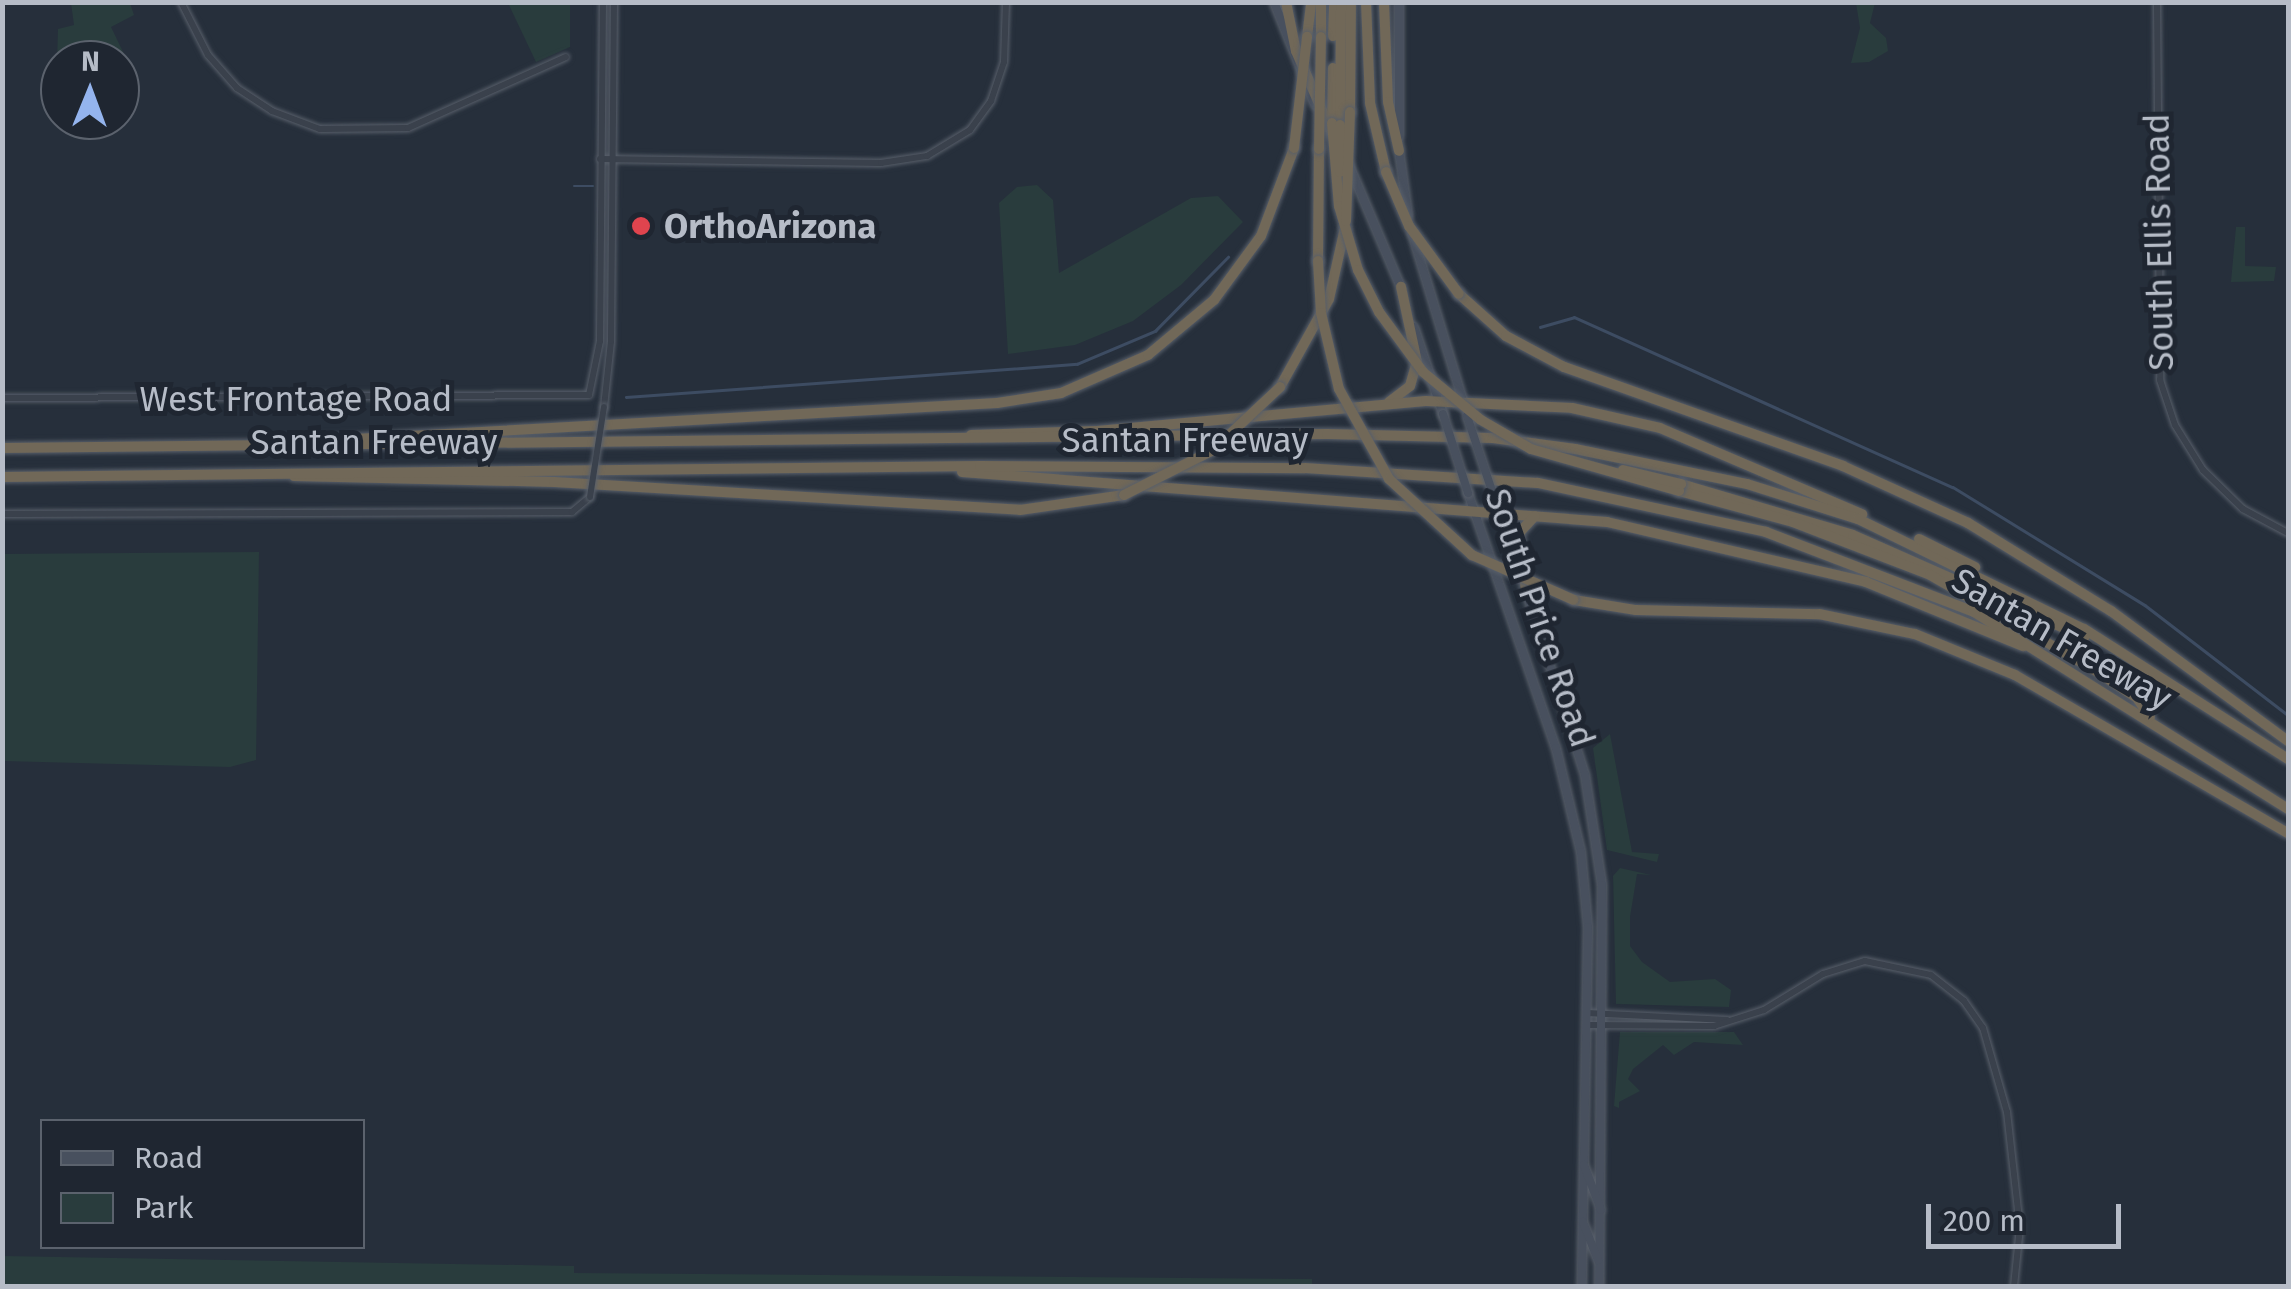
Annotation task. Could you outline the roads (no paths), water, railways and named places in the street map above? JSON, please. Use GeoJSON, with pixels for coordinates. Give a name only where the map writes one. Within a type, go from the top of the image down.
{"type":"FeatureCollection","features":[{"type":"Feature","properties":{"kind":"highway"},"geometry":{"type":"LineString","coordinates":[[1286,2],[1302,66],[1339,147]]}},
{"type":"Feature","properties":{"kind":"highway"},"geometry":{"type":"LineString","coordinates":[[250,446],[997,403],[1061,392],[1148,355],[1214,300],[1261,236],[1294,148],[1311,2]]}},
{"type":"Feature","properties":{"kind":"highway"},"geometry":{"type":"LineString","coordinates":[[1321,2],[1318,262],[1333,370],[1351,418],[1382,470],[1415,508],[1472,555],[1574,600],[1636,610],[1805,613],[1915,634],[2014,675],[2288,833]]}},
{"type":"Feature","properties":{"kind":"highway"},"geometry":{"type":"LineString","coordinates":[[1337,2],[1336,124],[1342,188],[1364,266],[1393,322],[1435,375],[1480,413],[1532,442],[1816,530],[1951,586],[2137,698],[2154,722]]}},
{"type":"Feature","properties":{"kind":"highway"},"geometry":{"type":"LineString","coordinates":[[158,474],[514,480],[1020,510],[1124,495],[1214,450],[1280,387],[1329,299],[1346,227],[1351,2]]}},
{"type":"Feature","properties":{"kind":"highway"},"geometry":{"type":"LineString","coordinates":[[1366,2],[1370,103],[1386,172],[1409,226],[1459,294],[1506,336],[1564,367],[1832,461],[1968,523],[2111,611],[2288,741]]}},
{"type":"Feature","properties":{"kind":"highway"},"geometry":{"type":"LineString","coordinates":[[1384,2],[1389,110],[1398,151]]}},
{"type":"Feature","properties":{"kind":"highway"},"geometry":{"type":"LineString","coordinates":[[1385,405],[1404,392],[1416,374],[1401,287]]}},
{"type":"Feature","properties":{"kind":"highway"},"geometry":{"type":"LineString","coordinates":[[852,442],[1097,431],[1439,401],[1590,410],[1660,428],[1963,558],[2000,584]]}},
{"type":"Feature","properties":{"kind":"highway","name":"Santan Freeway"},"geometry":{"type":"LineString","coordinates":[[2,448],[1327,434],[1493,438],[1629,458],[1792,496],[2000,584],[2122,653],[2288,759]]}},
{"type":"Feature","properties":{"kind":"highway"},"geometry":{"type":"LineString","coordinates":[[896,467],[1548,515],[1816,568],[2051,656]]}},
{"type":"Feature","properties":{"kind":"highway","name":"Santan Freeway"},"geometry":{"type":"LineString","coordinates":[[2,476],[896,467],[1305,468],[1568,487],[1766,532],[1920,588],[2051,656],[2288,809]]}},
{"type":"Feature","properties":{"kind":"highway"},"geometry":{"type":"LineString","coordinates":[[1680,487],[1864,540],[2122,653]]}},
{"type":"Feature","properties":{"kind":"highway"},"geometry":{"type":"LineString","coordinates":[[1526,591],[1520,534],[1530,517],[1548,515]]}},
{"type":"Feature","properties":{"kind":"main road","name":"South Price Road"},"geometry":{"type":"LineString","coordinates":[[1274,2],[1298,73],[1339,147],[1401,287],[1570,796],[1587,904],[1582,1286]]}},
{"type":"Feature","properties":{"kind":"main road","name":"South Price Road"},"geometry":{"type":"LineString","coordinates":[[1399,2],[1398,151],[1417,256],[1589,794],[1604,907],[1600,1286]]}},
{"type":"Feature","properties":{"kind":"main road"},"geometry":{"type":"LineString","coordinates":[[1584,1165],[1601,1210]]}},
{"type":"Feature","properties":{"kind":"main road"},"geometry":{"type":"LineString","coordinates":[[1583,1222],[1600,1264]]}},
{"type":"Feature","properties":{"kind":"street"},"geometry":{"type":"LineString","coordinates":[[180,2],[208,56],[237,88],[272,111],[320,129],[408,128],[566,57]]}},
{"type":"Feature","properties":{"kind":"street"},"geometry":{"type":"LineString","coordinates":[[603,2],[599,352],[590,394],[604,407]]}},
{"type":"Feature","properties":{"kind":"street"},"geometry":{"type":"LineString","coordinates":[[2,514],[578,510],[590,497],[611,353],[614,2]]}},
{"type":"Feature","properties":{"kind":"street"},"geometry":{"type":"LineString","coordinates":[[600,159],[881,163],[927,156],[970,130],[996,91],[1006,2]]}},
{"type":"Feature","properties":{"kind":"street","name":"South Ellis Road"},"geometry":{"type":"LineString","coordinates":[[2156,2],[2158,365],[2174,424],[2203,470],[2243,509],[2288,532]]}},
{"type":"Feature","properties":{"kind":"street","name":"West Frontage Road"},"geometry":{"type":"LineString","coordinates":[[2,398],[590,394]]}},
{"type":"Feature","properties":{"kind":"street"},"geometry":{"type":"LineString","coordinates":[[1587,1025],[1714,1026],[1764,1010],[1823,974],[1865,961],[1910,966],[1956,993],[1983,1028],[2010,1126],[2020,1227],[2014,1286]]}},
{"type":"Feature","properties":{"kind":"street"},"geometry":{"type":"LineString","coordinates":[[1587,1014],[1728,1021]]}},
{"type":"Feature","properties":{"kind":"waterway"},"geometry":{"type":"LineString","coordinates":[[574,186],[593,186]]}},
{"type":"Feature","properties":{"kind":"waterway"},"geometry":{"type":"LineString","coordinates":[[626,397],[1077,364],[1155,331],[1228,257]]}},
{"type":"Feature","properties":{"kind":"waterway"},"geometry":{"type":"LineString","coordinates":[[1540,327],[1574,317],[1953,487],[2145,605],[2288,715]]}},
{"type":"Feature","properties":{"kind":"place","name":"OrthoArizona"},"geometry":{"type":"Point","coordinates":[641,226]}}]}
